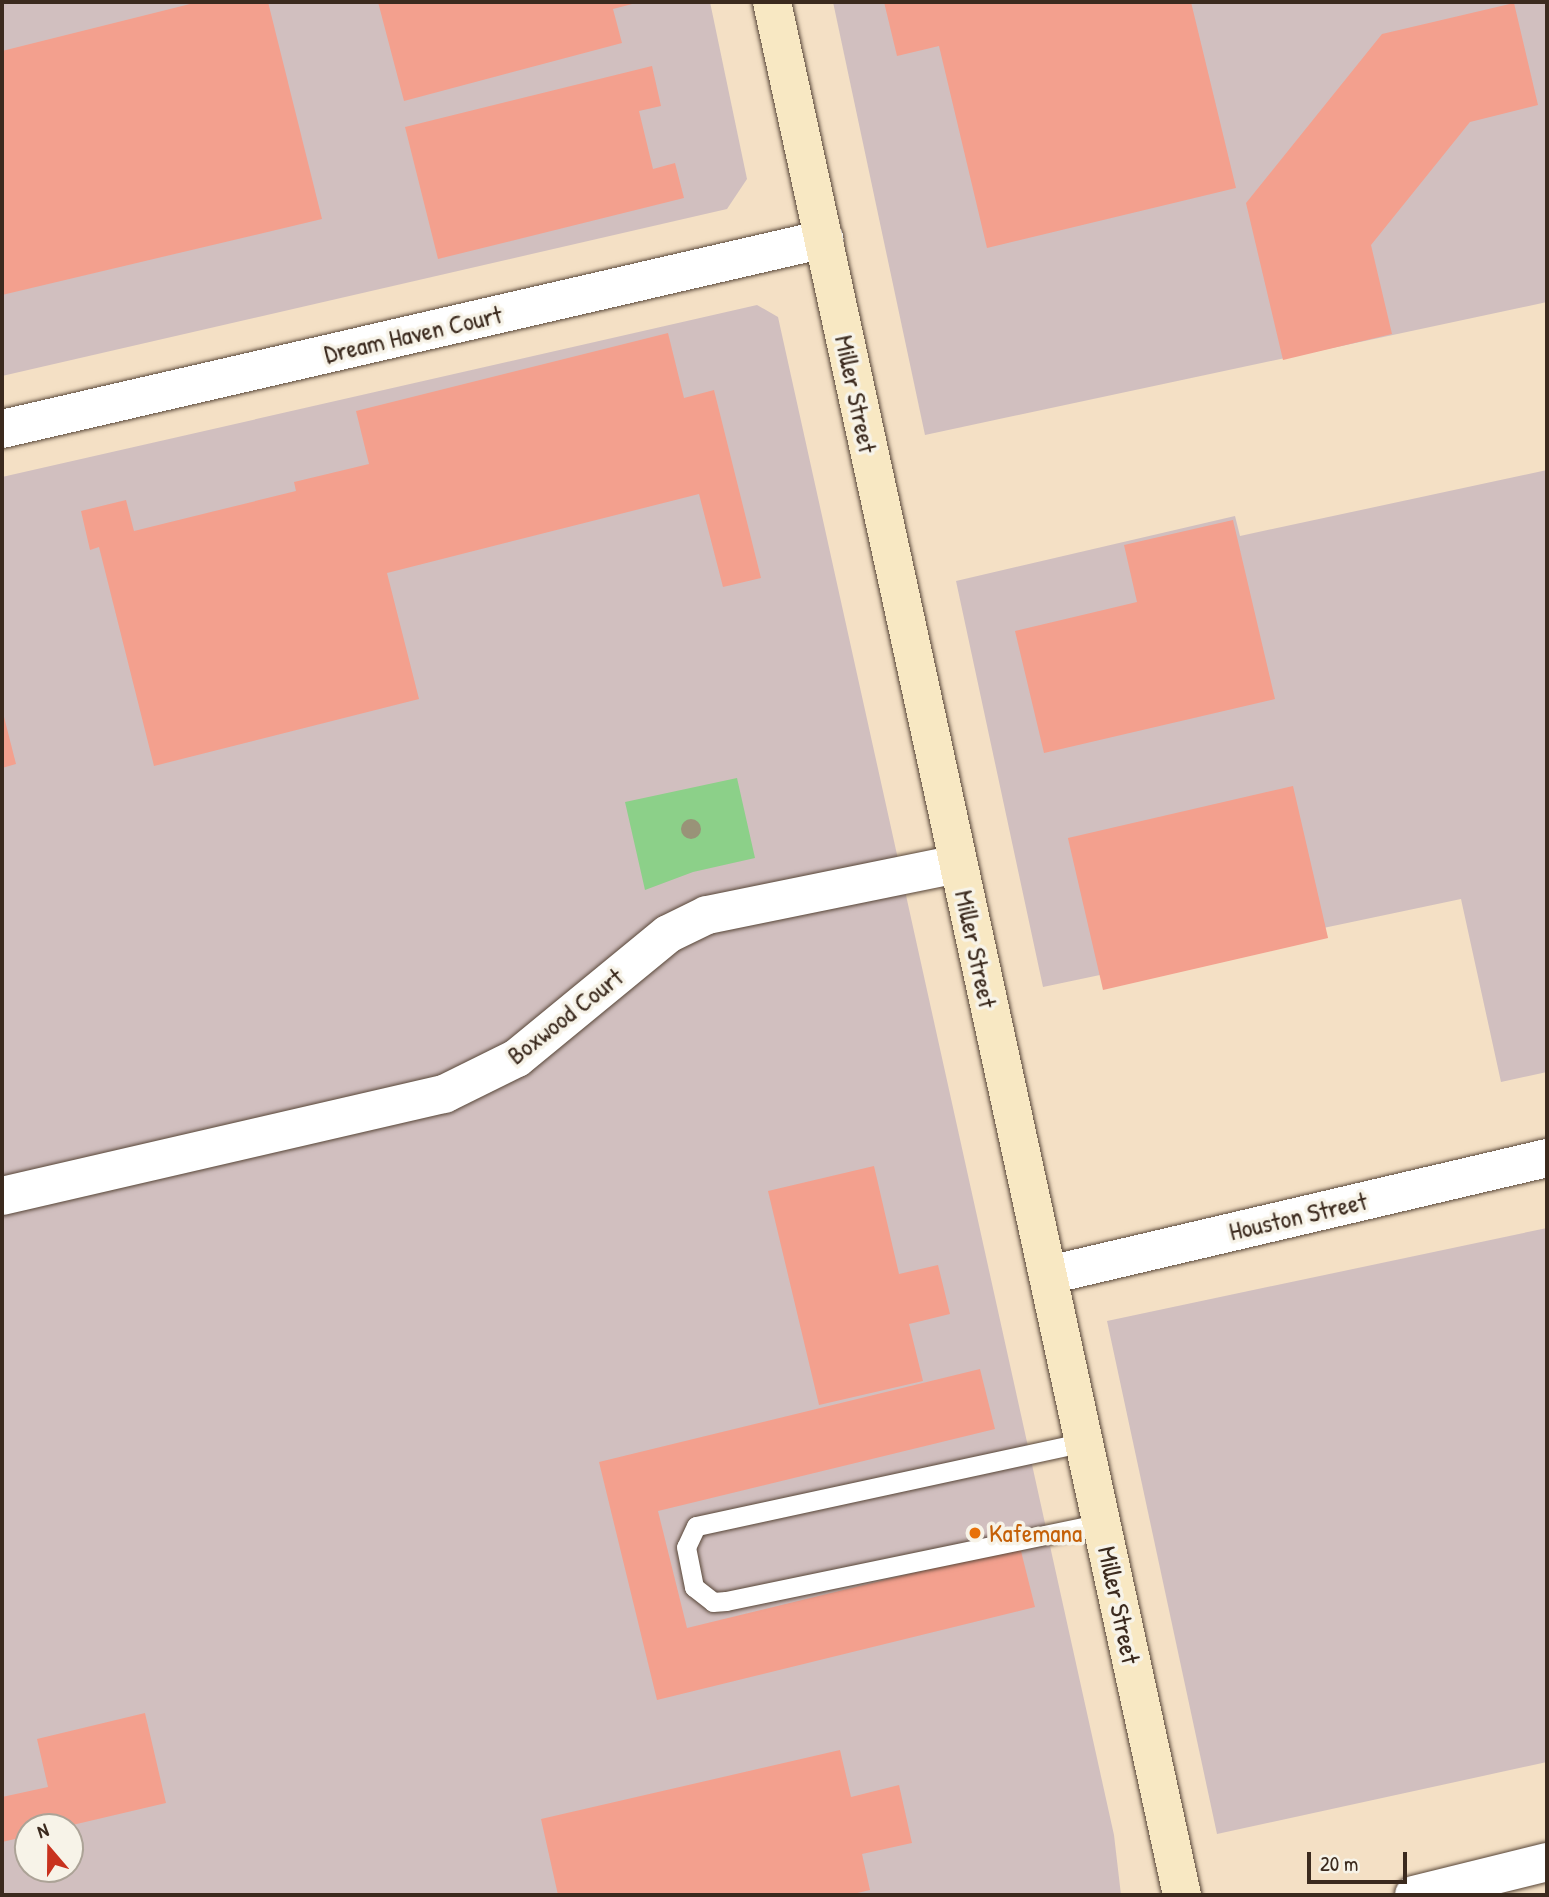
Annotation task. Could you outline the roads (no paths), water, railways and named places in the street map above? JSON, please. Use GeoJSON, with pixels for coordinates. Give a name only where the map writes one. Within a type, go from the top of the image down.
{"type":"FeatureCollection","features":[{"type":"Feature","properties":{"kind":"street","name":"Miller Street"},"geometry":{"type":"LineString","coordinates":[[772,2],[1182,1895]]}},
{"type":"Feature","properties":{"kind":"street","name":"Dream Haven Court"},"geometry":{"type":"LineString","coordinates":[[2,429],[824,239]]}},
{"type":"Feature","properties":{"kind":"street","name":"Boxwood Court"},"geometry":{"type":"LineString","coordinates":[[2,1196],[444,1094],[517,1058],[668,934],[707,915],[958,864]]}},
{"type":"Feature","properties":{"kind":"street","name":"Houston Street"},"geometry":{"type":"LineString","coordinates":[[1049,1275],[1547,1158]]}},
{"type":"Feature","properties":{"kind":"street"},"geometry":{"type":"LineString","coordinates":[[1415,1895],[1547,1862]]}},
{"type":"Feature","properties":{"kind":"lane"},"geometry":{"type":"LineString","coordinates":[[1084,1442],[696,1526],[686,1547],[694,1587],[713,1602],[726,1601],[1102,1523]]}},
{"type":"Feature","properties":{"kind":"place","name":"Kafemana"},"geometry":{"type":"Point","coordinates":[975,1533]}}]}
